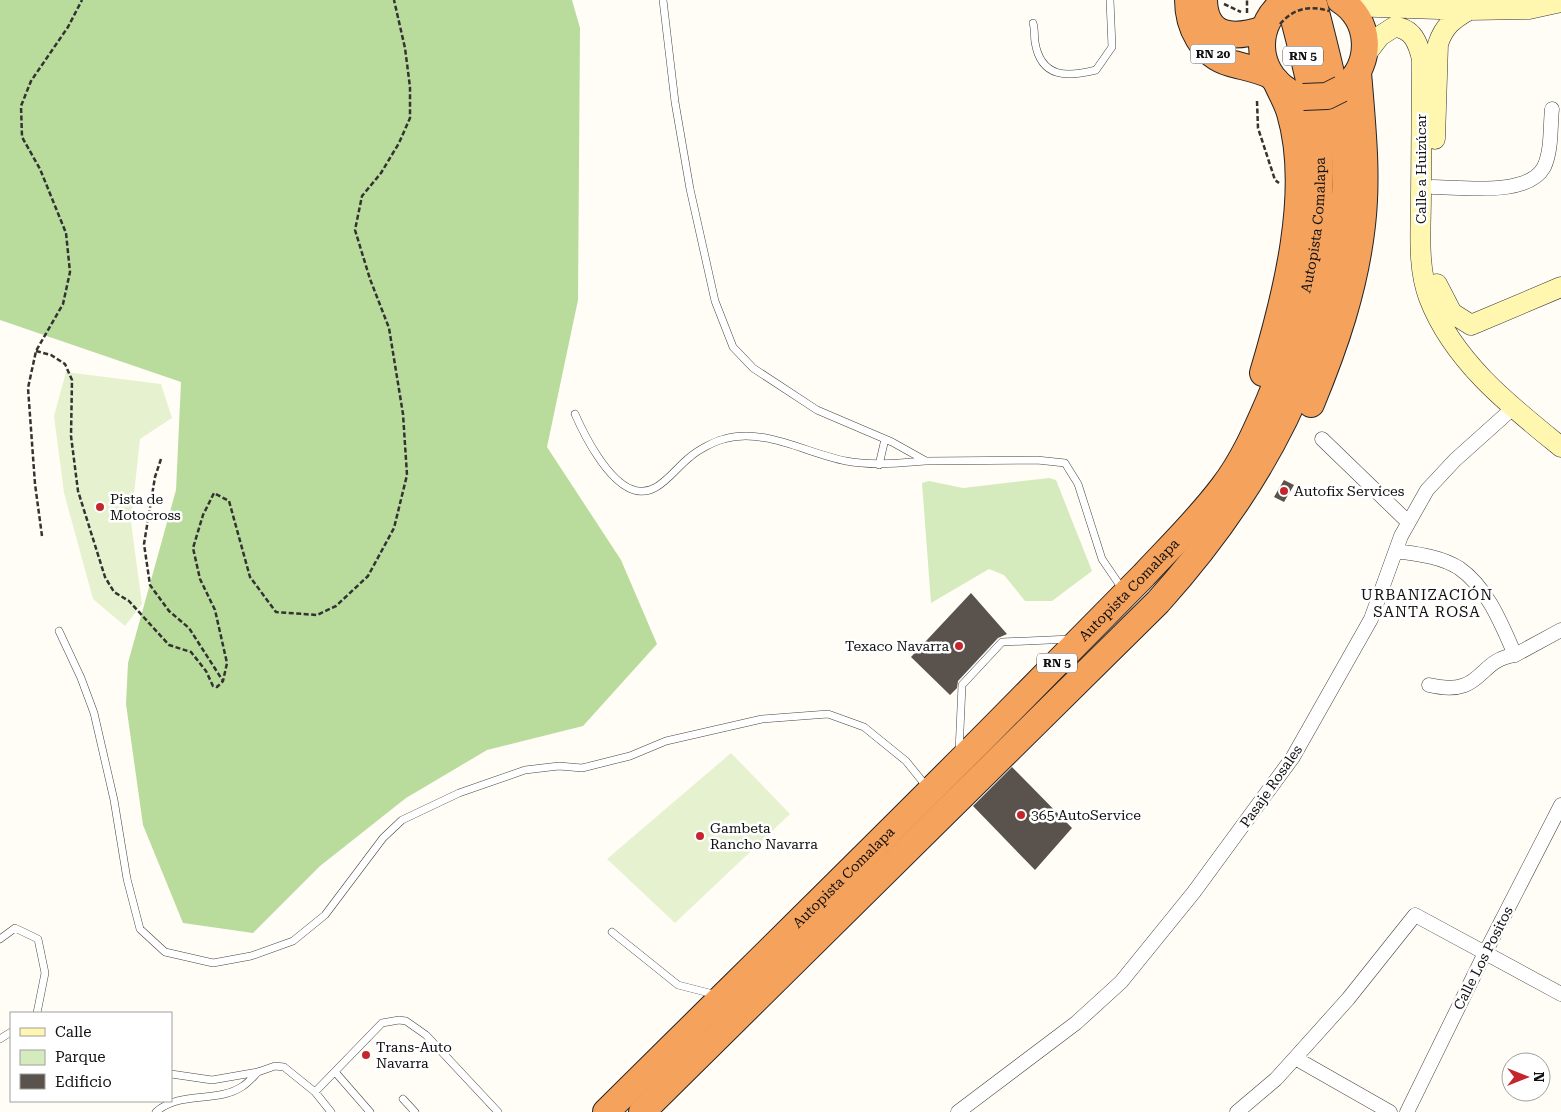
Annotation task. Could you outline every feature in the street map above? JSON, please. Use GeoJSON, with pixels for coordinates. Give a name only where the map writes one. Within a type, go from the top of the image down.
{"type":"FeatureCollection","features":[{"type":"Feature","properties":{"kind":"highway","name":"RN 20"},"geometry":{"type":"LineString","coordinates":[[1188,0],[1192,27],[1201,44],[1217,57],[1228,62],[1258,69],[1273,78],[1288,91],[1303,96],[1327,96],[1354,73]]}},
{"type":"Feature","properties":{"kind":"highway","name":"RN 20"},"geometry":{"type":"LineString","coordinates":[[1212,1],[1207,21],[1218,31],[1240,35],[1270,12]]}},
{"type":"Feature","properties":{"kind":"highway"},"geometry":{"type":"LineString","coordinates":[[1158,602],[1221,546],[1245,520],[1264,495],[1286,457],[1335,347],[1353,278],[1362,224],[1364,160],[1354,73],[1364,33],[1358,18],[1336,3]]}},
{"type":"Feature","properties":{"kind":"highway","name":"Autopista Comalapa"},"geometry":{"type":"LineString","coordinates":[[642,1112],[1158,602],[1195,561],[1246,490],[1289,410],[1306,369],[1319,328],[1338,246],[1346,175],[1338,106],[1336,3]]}},
{"type":"Feature","properties":{"kind":"highway"},"geometry":{"type":"LineString","coordinates":[[1126,594],[1220,467],[1240,434],[1255,400],[1286,292],[1294,238],[1297,161],[1293,125],[1289,111],[1262,53],[1270,12]]}},
{"type":"Feature","properties":{"kind":"highway","name":"Autopista Comalapa"},"geometry":{"type":"LineString","coordinates":[[606,1112],[1126,594],[1197,519],[1225,485],[1244,456],[1263,414],[1298,325],[1315,239],[1320,159],[1315,112],[1270,12]]}},
{"type":"Feature","properties":{"kind":"street"},"geometry":{"type":"LineString","coordinates":[[1336,3],[1469,10],[1529,9],[1553,3]]}},
{"type":"Feature","properties":{"kind":"street","name":"Calle a Huizúcar"},"geometry":{"type":"LineString","coordinates":[[1465,322],[1448,307],[1434,274],[1431,255],[1438,44],[1443,29],[1452,20],[1469,10]]}},
{"type":"Feature","properties":{"kind":"street","name":"Calle a Huizúcar"},"geometry":{"type":"LineString","coordinates":[[1354,73],[1380,36],[1394,27],[1402,28],[1412,34],[1422,59],[1421,258],[1424,282],[1432,305],[1439,320],[1464,358],[1513,408],[1561,446]]}},
{"type":"Feature","properties":{"kind":"street"},"geometry":{"type":"LineString","coordinates":[[1433,187],[1507,188],[1538,175],[1544,165],[1551,136],[1552,109]]}},
{"type":"Feature","properties":{"kind":"street"},"geometry":{"type":"LineString","coordinates":[[1432,305],[1448,317],[1465,322],[1561,287]]}},
{"type":"Feature","properties":{"kind":"street"},"geometry":{"type":"LineString","coordinates":[[1464,358],[1465,322]]}},
{"type":"Feature","properties":{"kind":"street","name":"Pasaje Rosales"},"geometry":{"type":"LineString","coordinates":[[958,1112],[1076,1023],[1114,988],[1194,892],[1294,757],[1371,619],[1408,522],[1427,490],[1455,460],[1513,408]]}},
{"type":"Feature","properties":{"kind":"street"},"geometry":{"type":"LineString","coordinates":[[1322,438],[1408,522]]}},
{"type":"Feature","properties":{"kind":"street"},"geometry":{"type":"LineString","coordinates":[[1396,551],[1432,556],[1459,569],[1478,588],[1499,618],[1515,655]]}},
{"type":"Feature","properties":{"kind":"street"},"geometry":{"type":"LineString","coordinates":[[1429,685],[1445,689],[1462,688],[1480,677],[1500,657],[1515,655],[1561,630]]}},
{"type":"Feature","properties":{"kind":"street","name":"Calle Los Positos"},"geometry":{"type":"LineString","coordinates":[[1407,1112],[1485,953],[1561,805]]}},
{"type":"Feature","properties":{"kind":"street"},"geometry":{"type":"LineString","coordinates":[[1237,1112],[1276,1079],[1295,1058],[1348,998],[1412,918],[1420,916],[1561,994]]}},
{"type":"Feature","properties":{"kind":"street"},"geometry":{"type":"LineString","coordinates":[[1295,1058],[1390,1112]]}},
{"type":"Feature","properties":{"kind":"lane"},"geometry":{"type":"LineString","coordinates":[[663,0],[675,102],[690,189],[715,301],[733,347],[753,368],[817,410],[885,440],[926,461]]}},
{"type":"Feature","properties":{"kind":"lane"},"geometry":{"type":"LineString","coordinates":[[1033,23],[1040,58],[1048,68],[1060,75],[1077,75],[1096,70],[1112,46],[1110,0]]}},
{"type":"Feature","properties":{"kind":"lane"},"geometry":{"type":"LineString","coordinates":[[575,414],[583,432],[614,478],[630,489],[643,492],[657,487],[691,456],[724,439],[752,437],[846,461],[879,465],[926,461],[1037,460],[1065,463],[1078,484],[1102,559],[1126,594]]}},
{"type":"Feature","properties":{"kind":"lane"},"geometry":{"type":"LineString","coordinates":[[879,465],[885,440]]}},
{"type":"Feature","properties":{"kind":"lane"},"geometry":{"type":"LineString","coordinates":[[59,631],[81,678],[94,713],[114,800],[127,879],[140,929],[165,952],[213,963],[251,956],[293,941],[325,915],[383,838],[402,820],[459,793],[525,770],[560,766],[582,768],[630,756],[666,741],[762,719],[828,714],[864,727],[906,761],[930,791]]}},
{"type":"Feature","properties":{"kind":"lane"},"geometry":{"type":"LineString","coordinates":[[959,762],[962,685],[1002,642],[1081,639]]}},
{"type":"Feature","properties":{"kind":"lane"},"geometry":{"type":"LineString","coordinates":[[0,939],[15,928],[38,939],[45,973],[37,1012]]}},
{"type":"Feature","properties":{"kind":"lane"},"geometry":{"type":"LineString","coordinates":[[612,932],[678,985],[722,996]]}},
{"type":"Feature","properties":{"kind":"lane"},"geometry":{"type":"LineString","coordinates":[[315,1092],[336,1073],[382,1023],[399,1020],[406,1022],[426,1036],[498,1112]]}},
{"type":"Feature","properties":{"kind":"lane"},"geometry":{"type":"LineString","coordinates":[[172,1074],[212,1080],[258,1072],[275,1066],[284,1067],[315,1092],[332,1112]]}},
{"type":"Feature","properties":{"kind":"lane"},"geometry":{"type":"LineString","coordinates":[[156,1112],[164,1105],[184,1099],[224,1094],[243,1087],[258,1072]]}},
{"type":"Feature","properties":{"kind":"lane"},"geometry":{"type":"LineString","coordinates":[[336,1073],[370,1112]]}},
{"type":"Feature","properties":{"kind":"lane"},"geometry":{"type":"LineString","coordinates":[[404,1099],[414,1112]]}},
{"type":"Feature","properties":{"kind":"path"},"geometry":{"type":"LineString","coordinates":[[42,536],[34,484],[28,388],[36,351],[63,304],[70,272],[66,233],[40,169],[22,136],[21,106],[31,81],[68,27],[82,0]]}},
{"type":"Feature","properties":{"kind":"path"},"geometry":{"type":"LineString","coordinates":[[36,351],[51,355],[65,364],[72,380],[71,436],[78,491],[104,577],[114,592],[129,601],[169,645],[191,652],[206,671],[213,686],[217,687],[223,681],[227,663],[214,610],[200,579],[193,548],[203,515],[214,493],[229,501],[250,577],[276,612],[318,615],[336,606],[368,576],[394,528],[407,475],[403,414],[389,328],[370,279],[356,230],[362,196],[385,165],[410,118],[410,86],[405,48],[394,0]]}},
{"type":"Feature","properties":{"kind":"path"},"geometry":{"type":"LineString","coordinates":[[1212,1],[1270,12],[1286,17],[1302,8],[1336,3]]}},
{"type":"Feature","properties":{"kind":"path"},"geometry":{"type":"LineString","coordinates":[[1257,101],[1258,128],[1275,180],[1286,185],[1296,203]]}},
{"type":"Feature","properties":{"kind":"path"},"geometry":{"type":"LineString","coordinates":[[161,459],[155,477],[144,544],[150,585],[169,611],[189,628],[223,681]]}},
{"type":"Feature","properties":{"kind":"green space"},"geometry":{"type":"Polygon","coordinates":[[[0,0],[572,0],[580,28],[578,300],[547,447],[621,560],[657,644],[583,726],[487,750],[406,798],[320,866],[253,933],[183,923],[143,825],[126,704],[128,663],[176,490],[181,382],[0,320],[0,0]]]}},
{"type":"Feature","properties":{"kind":"green space","name":"Pista de Motocross"},"geometry":{"type":"Polygon","coordinates":[[[66,372],[161,384],[172,418],[140,439],[131,522],[142,604],[125,626],[93,599],[64,493],[54,416],[66,372]]]}},
{"type":"Feature","properties":{"kind":"green space"},"geometry":{"type":"Polygon","coordinates":[[[1049,478],[1056,480],[1092,571],[1052,601],[1025,601],[1004,575],[989,569],[931,603],[922,483],[929,481],[963,488],[1049,478]]]}},
{"type":"Feature","properties":{"kind":"green space","name":"Gambeta Rancho Navarra"},"geometry":{"type":"Polygon","coordinates":[[[731,753],[790,814],[675,923],[607,859],[731,753]]]}},
{"type":"Feature","properties":{"kind":"building","name":"Autofix Services"},"geometry":{"type":"Polygon","coordinates":[[[1284,480],[1294,485],[1284,502],[1274,497],[1284,480]]]}},
{"type":"Feature","properties":{"kind":"building","name":"Texaco Navarra"},"geometry":{"type":"Polygon","coordinates":[[[971,593],[1007,634],[998,638],[958,681],[957,688],[950,695],[911,657],[971,593]]]}},
{"type":"Feature","properties":{"kind":"building","name":"365 AutoService"},"geometry":{"type":"Polygon","coordinates":[[[1012,767],[1072,828],[1035,870],[973,806],[1012,767]]]}},
{"type":"Feature","properties":{"kind":"place","name":"Autofix Services"},"geometry":{"type":"Point","coordinates":[1284,491]}},
{"type":"Feature","properties":{"kind":"place","name":"Pista de Motocross"},"geometry":{"type":"Point","coordinates":[100,507]}},
{"type":"Feature","properties":{"kind":"place","name":"Texaco Navarra"},"geometry":{"type":"Point","coordinates":[959,646]}},
{"type":"Feature","properties":{"kind":"place","name":"365 AutoService"},"geometry":{"type":"Point","coordinates":[1021,815]}},
{"type":"Feature","properties":{"kind":"place","name":"Gambeta Rancho Navarra"},"geometry":{"type":"Point","coordinates":[700,836]}},
{"type":"Feature","properties":{"kind":"place","name":"Trans-Auto Navarra"},"geometry":{"type":"Point","coordinates":[366,1055]}},
{"type":"Feature","properties":{"kind":"district","name":"URBANIZACIÓN SANTA ROSA"},"geometry":{"type":"Point","coordinates":[1427,604]}}]}
